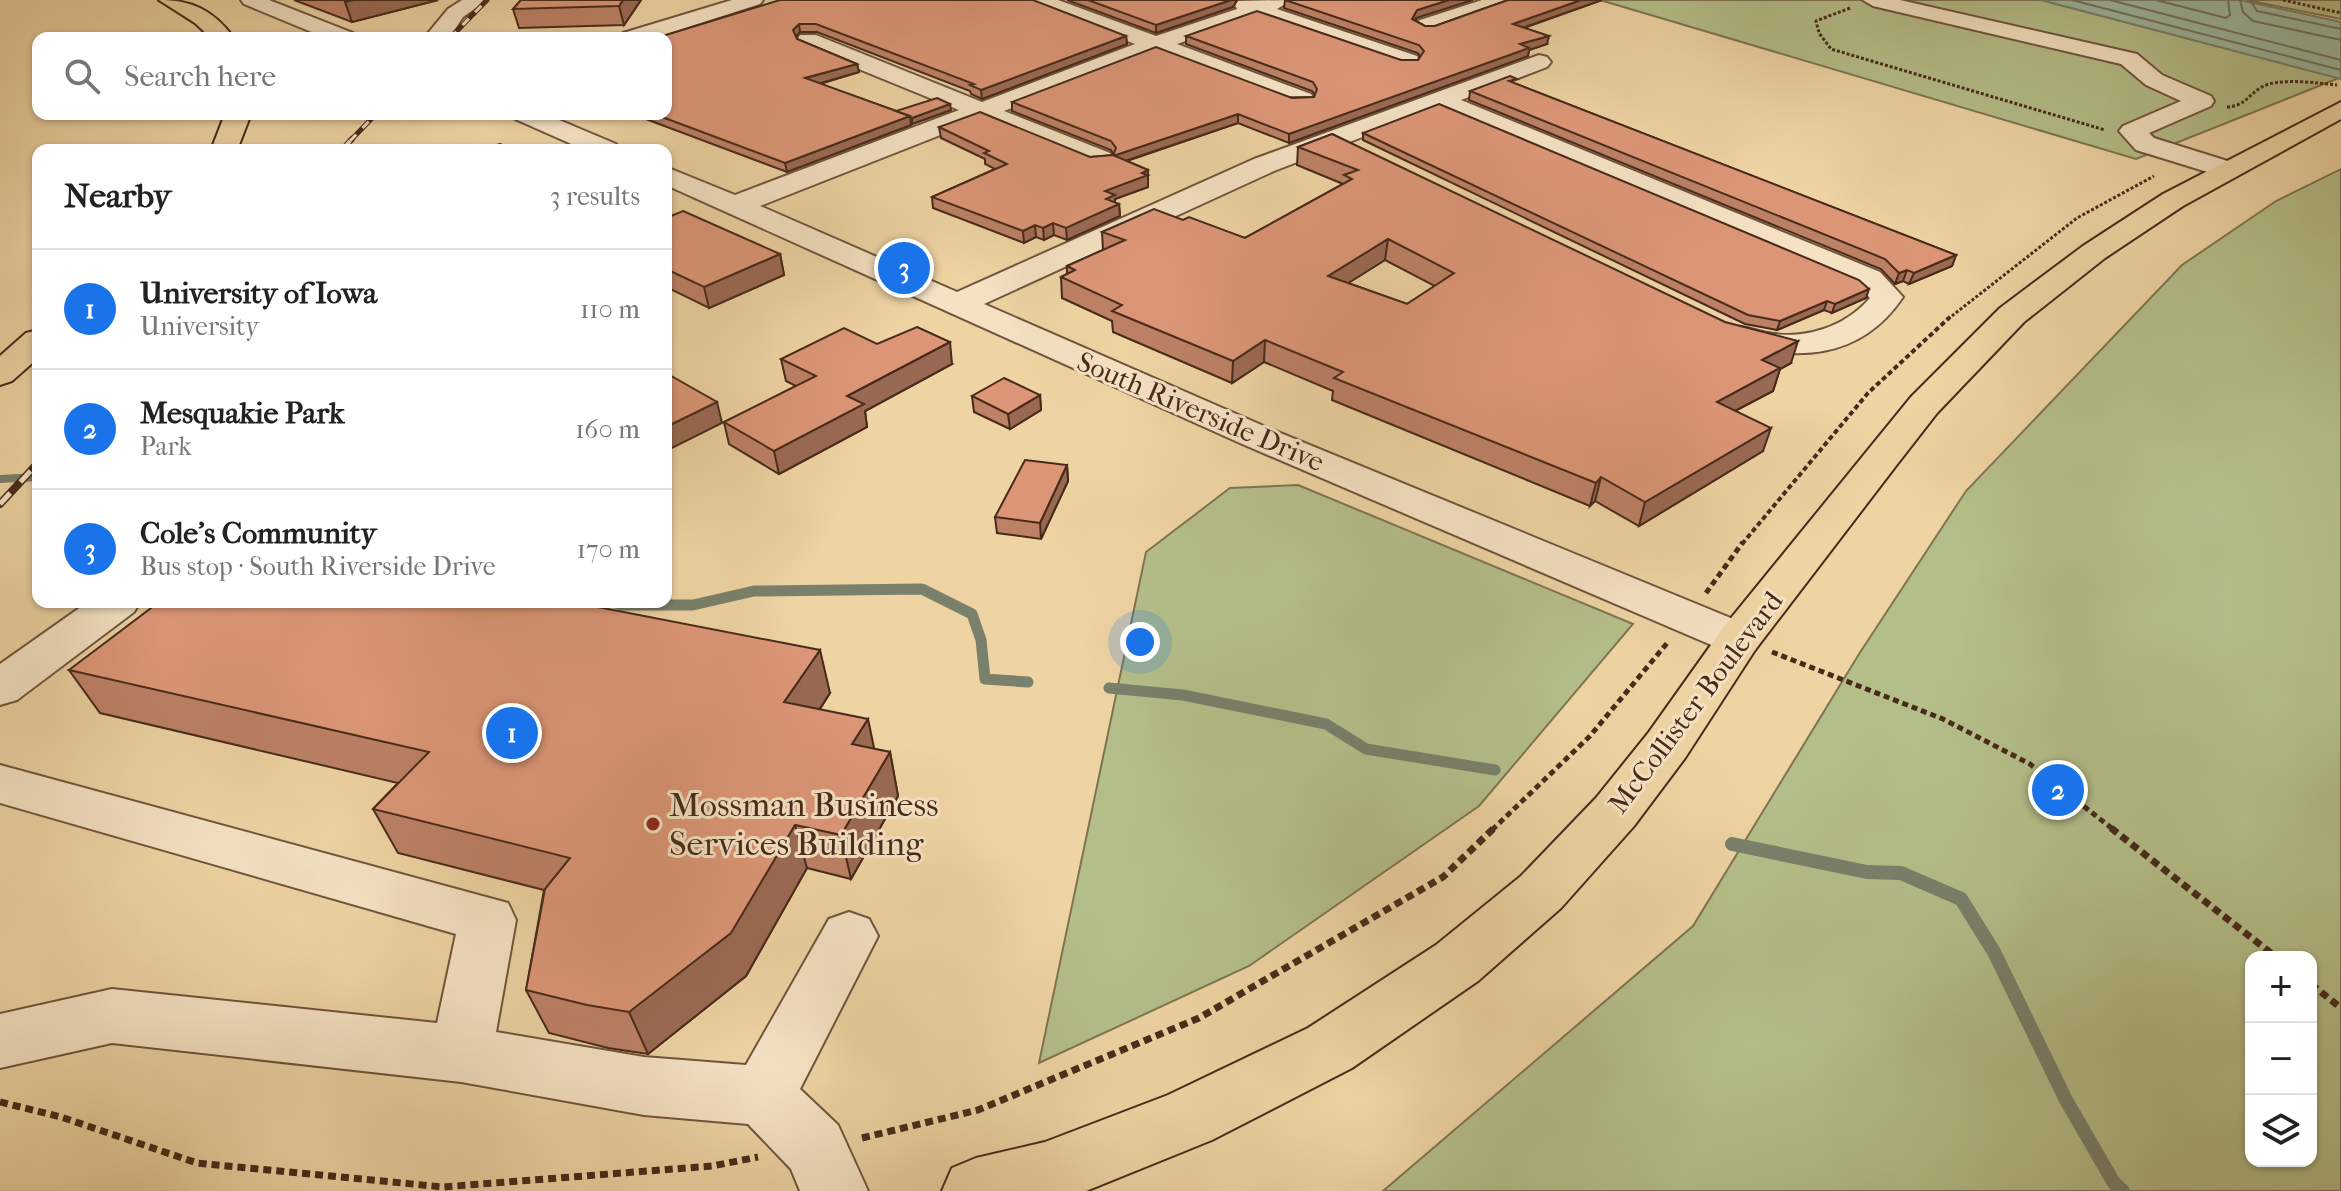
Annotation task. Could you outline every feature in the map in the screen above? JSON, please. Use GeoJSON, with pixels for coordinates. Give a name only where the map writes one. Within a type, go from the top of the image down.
{"type":"FeatureCollection","features":[{"type":"Feature","properties":{"kind":"main road"},"geometry":{"type":"LineString","coordinates":[[169,0],[203,18],[217,32]]}},
{"type":"Feature","properties":{"kind":"main road","name":"McCollister Boulevard"},"geometry":{"type":"LineString","coordinates":[[976,1191],[1045,1175],[1189,1118],[1330,1048],[1457,963],[1541,892],[1615,812],[1667,745],[1739,639],[1924,405],[2012,315],[2094,252],[2173,200],[2341,109]]}},
{"type":"Feature","properties":{"kind":"main road"},"geometry":{"type":"LineString","coordinates":[[226,144],[236,120]]}},
{"type":"Feature","properties":{"kind":"main road"},"geometry":{"type":"LineString","coordinates":[[0,374],[32,345]]}},
{"type":"Feature","properties":{"kind":"street"},"geometry":{"type":"LineString","coordinates":[[251,0],[330,32]]}},
{"type":"Feature","properties":{"kind":"street"},"geometry":{"type":"LineString","coordinates":[[443,32],[455,13],[477,0]]}},
{"type":"Feature","properties":{"kind":"street"},"geometry":{"type":"LineString","coordinates":[[650,32],[753,0]]}},
{"type":"Feature","properties":{"kind":"street"},"geometry":{"type":"LineString","coordinates":[[1039,0],[1302,99]]}},
{"type":"Feature","properties":{"kind":"street"},"geometry":{"type":"LineString","coordinates":[[1229,0],[1409,61]]}},
{"type":"Feature","properties":{"kind":"street"},"geometry":{"type":"LineString","coordinates":[[736,205],[1157,44],[1282,0]]}},
{"type":"Feature","properties":{"kind":"street"},"geometry":{"type":"LineString","coordinates":[[1425,26],[1502,0]]}},
{"type":"Feature","properties":{"kind":"street"},"geometry":{"type":"LineString","coordinates":[[1865,3],[2129,59],[2154,80],[2202,101],[2132,131],[2141,140],[2227,170]]}},
{"type":"Feature","properties":{"kind":"street"},"geometry":{"type":"LineString","coordinates":[[808,40],[1101,159]]}},
{"type":"Feature","properties":{"kind":"street"},"geometry":{"type":"LineString","coordinates":[[955,305],[1171,205],[1332,139],[1539,62]]}},
{"type":"Feature","properties":{"kind":"street"},"geometry":{"type":"LineString","coordinates":[[1440,100],[1869,279],[1887,297],[1868,320],[1816,343],[1775,345],[1718,327]]}},
{"type":"Feature","properties":{"kind":"street"},"geometry":{"type":"LineString","coordinates":[[538,120],[593,144]]}},
{"type":"Feature","properties":{"kind":"street"},"geometry":{"type":"LineString","coordinates":[[1332,139],[1375,160]]}},
{"type":"Feature","properties":{"kind":"street","name":"South Riverside Drive"},"geometry":{"type":"LineString","coordinates":[[672,178],[1268,441],[1739,639]]}},
{"type":"Feature","properties":{"kind":"street"},"geometry":{"type":"LineString","coordinates":[[0,688],[110,608]]}},
{"type":"Feature","properties":{"kind":"street"},"geometry":{"type":"LineString","coordinates":[[0,784],[488,920],[461,1054]]}},
{"type":"Feature","properties":{"kind":"street"},"geometry":{"type":"LineString","coordinates":[[763,1096],[849,936]]}},
{"type":"Feature","properties":{"kind":"street"},"geometry":{"type":"LineString","coordinates":[[1,1042],[112,1016],[461,1054],[644,1086],[763,1096],[824,1169]]}},
{"type":"Feature","properties":{"kind":"path"},"geometry":{"type":"LineString","coordinates":[[2283,0],[2341,13]]}},
{"type":"Feature","properties":{"kind":"path"},"geometry":{"type":"LineString","coordinates":[[1865,3],[1816,21],[1819,33],[1831,49],[2141,140]]}},
{"type":"Feature","properties":{"kind":"path"},"geometry":{"type":"LineString","coordinates":[[2195,104],[2237,107],[2254,96],[2261,87],[2301,81],[2341,85]]}},
{"type":"Feature","properties":{"kind":"path"},"geometry":{"type":"LineString","coordinates":[[0,1102],[61,1117],[197,1163],[443,1187],[712,1166],[824,1169],[916,1127],[978,1110],[1199,1018],[1443,877],[1590,736],[1688,618],[1758,522],[1868,393],[1968,300],[2077,218],[2188,157]]}},
{"type":"Feature","properties":{"kind":"path"},"geometry":{"type":"LineString","coordinates":[[1739,639],[1943,719],[2030,764],[2268,951]]}},
{"type":"Feature","properties":{"kind":"path"},"geometry":{"type":"LineString","coordinates":[[2317,989],[2341,1008]]}},
{"type":"Feature","properties":{"kind":"shaded area"},"geometry":{"type":"Polygon","coordinates":[[[1600,0],[2041,0],[2339,78],[2136,159],[1600,0]]]}},
{"type":"Feature","properties":{"kind":"shaded area"},"geometry":{"type":"Polygon","coordinates":[[[2246,0],[2341,0],[2341,19],[2246,0]]]}},
{"type":"Feature","properties":{"kind":"shaded area"},"geometry":{"type":"Polygon","coordinates":[[[2341,169],[2341,1191],[1383,1191],[1693,926],[1859,654],[1966,491],[2182,265],[2276,201],[2341,169]]]}},
{"type":"Feature","properties":{"kind":"shaded area"},"geometry":{"type":"Polygon","coordinates":[[[1298,485],[1633,624],[1479,806],[1249,966],[1039,1063],[1146,552],[1230,488],[1298,485]]]}},
{"type":"Feature","properties":{"kind":"water"},"geometry":{"type":"Polygon","coordinates":[[[2041,0],[2240,0],[2341,22],[2341,79],[2041,0]]]}},
{"type":"Feature","properties":{"kind":"building"},"geometry":{"type":"Polygon","coordinates":[[[521,0],[623,0],[619,6],[513,9],[521,0]]]}},
{"type":"Feature","properties":{"kind":"building"},"geometry":{"type":"Polygon","coordinates":[[[780,0],[1033,0],[1126,36],[981,90],[970,85],[974,84],[816,24],[799,24],[793,30],[797,39],[857,64],[805,78],[910,116],[785,163],[670,120],[672,33],[780,0]]]}},
{"type":"Feature","properties":{"kind":"building"},"geometry":{"type":"Polygon","coordinates":[[[1088,0],[1231,0],[1156,25],[1088,0]]]}},
{"type":"Feature","properties":{"kind":"building"},"geometry":{"type":"Polygon","coordinates":[[[1285,0],[1449,0],[1417,10],[1412,19],[1425,26],[1435,26],[1508,0],[1581,0],[1513,24],[1549,36],[1520,44],[1529,48],[1289,134],[1238,114],[1113,156],[1116,148],[1111,141],[1012,102],[1156,47],[1292,98],[1314,97],[1317,89],[1313,82],[1186,36],[1257,11],[1401,60],[1418,60],[1424,51],[1419,45],[1285,0]]]}},
{"type":"Feature","properties":{"kind":"building"},"geometry":{"type":"Polygon","coordinates":[[[1510,76],[1517,79],[1509,81],[1956,255],[1914,273],[1907,270],[1899,273],[1885,259],[1470,91],[1510,76]]]}},
{"type":"Feature","properties":{"kind":"building"},"geometry":{"type":"Polygon","coordinates":[[[937,98],[950,104],[912,118],[896,111],[937,98]]]}},
{"type":"Feature","properties":{"kind":"building"},"geometry":{"type":"Polygon","coordinates":[[[1439,104],[1859,280],[1869,289],[1835,304],[1827,301],[1780,321],[1748,315],[1363,133],[1439,104]]]}},
{"type":"Feature","properties":{"kind":"building"},"geometry":{"type":"Polygon","coordinates":[[[980,112],[1090,157],[1113,155],[1148,170],[1142,173],[1148,175],[1105,191],[1115,195],[1106,199],[1119,204],[1066,228],[1053,223],[1043,228],[1035,225],[1023,231],[932,197],[1007,164],[984,153],[989,151],[939,127],[980,112]]]}},
{"type":"Feature","properties":{"kind":"building"},"geometry":{"type":"Polygon","coordinates":[[[1332,134],[1725,322],[1798,341],[1762,360],[1780,368],[1717,402],[1771,428],[1645,502],[1601,477],[1596,483],[1334,378],[1343,372],[1265,340],[1233,361],[1112,311],[1122,305],[1061,277],[1075,270],[1067,266],[1125,240],[1102,232],[1154,209],[1183,220],[1189,217],[1245,238],[1352,179],[1344,175],[1358,170],[1298,147],[1332,134]],[[1388,239],[1328,276],[1407,304],[1454,273],[1388,239]]]}},
{"type":"Feature","properties":{"kind":"building"},"geometry":{"type":"Polygon","coordinates":[[[683,211],[780,254],[704,287],[672,272],[672,216],[683,211]]]}},
{"type":"Feature","properties":{"kind":"building"},"geometry":{"type":"Polygon","coordinates":[[[917,327],[950,342],[847,396],[864,404],[774,451],[724,422],[816,376],[781,359],[844,328],[877,344],[917,327]]]}},
{"type":"Feature","properties":{"kind":"building"},"geometry":{"type":"Polygon","coordinates":[[[672,376],[717,402],[672,424],[672,376]]]}},
{"type":"Feature","properties":{"kind":"building"},"geometry":{"type":"Polygon","coordinates":[[[1004,378],[1040,395],[1008,414],[972,396],[1004,378]]]}},
{"type":"Feature","properties":{"kind":"building"},"geometry":{"type":"Polygon","coordinates":[[[1025,460],[1067,465],[1040,523],[995,517],[1025,460]]]}},
{"type":"Feature","properties":{"kind":"building","name":"Mossman Business Services Building"},"geometry":{"type":"Polygon","coordinates":[[[151,608],[603,608],[820,650],[784,702],[868,719],[852,744],[890,752],[841,835],[795,825],[731,933],[629,1012],[526,990],[545,889],[570,858],[373,809],[429,752],[69,670],[151,608]]]}},
{"type":"Feature","properties":{"kind":"waterway"},"geometry":{"type":"LineString","coordinates":[[0,479],[32,477]]}},
{"type":"Feature","properties":{"kind":"waterway"},"geometry":{"type":"LineString","coordinates":[[672,605],[693,605],[754,591],[922,589],[972,614],[981,640],[985,679],[1028,682]]}},
{"type":"Feature","properties":{"kind":"waterway"},"geometry":{"type":"LineString","coordinates":[[1109,688],[1183,695],[1326,724],[1366,749],[1495,770]]}},
{"type":"Feature","properties":{"kind":"waterway"},"geometry":{"type":"LineString","coordinates":[[1732,844],[1867,872],[1901,873],[1961,899],[1994,952],[2066,1100],[2114,1183],[2123,1191]]}},
{"type":"Feature","properties":{"kind":"railway"},"geometry":{"type":"LineString","coordinates":[[456,32],[487,0]]}},
{"type":"Feature","properties":{"kind":"railway"},"geometry":{"type":"LineString","coordinates":[[350,141],[370,120]]}},
{"type":"Feature","properties":{"kind":"railway"},"geometry":{"type":"LineString","coordinates":[[347,144],[352,139]]}},
{"type":"Feature","properties":{"kind":"railway"},"geometry":{"type":"LineString","coordinates":[[0,504],[32,469]]}},
{"type":"Feature","properties":{"kind":"place","name":"Cole's Community"},"geometry":{"type":"Point","coordinates":[904,268]}},
{"type":"Feature","properties":{"kind":"place","name":"University of Iowa"},"geometry":{"type":"Point","coordinates":[512,733]}},
{"type":"Feature","properties":{"kind":"place","name":"Mesquakie Park"},"geometry":{"type":"Point","coordinates":[2058,790]}},
{"type":"Feature","properties":{"kind":"place","name":"Mossman Business Services Building"},"geometry":{"type":"Point","coordinates":[653,824]}}]}
